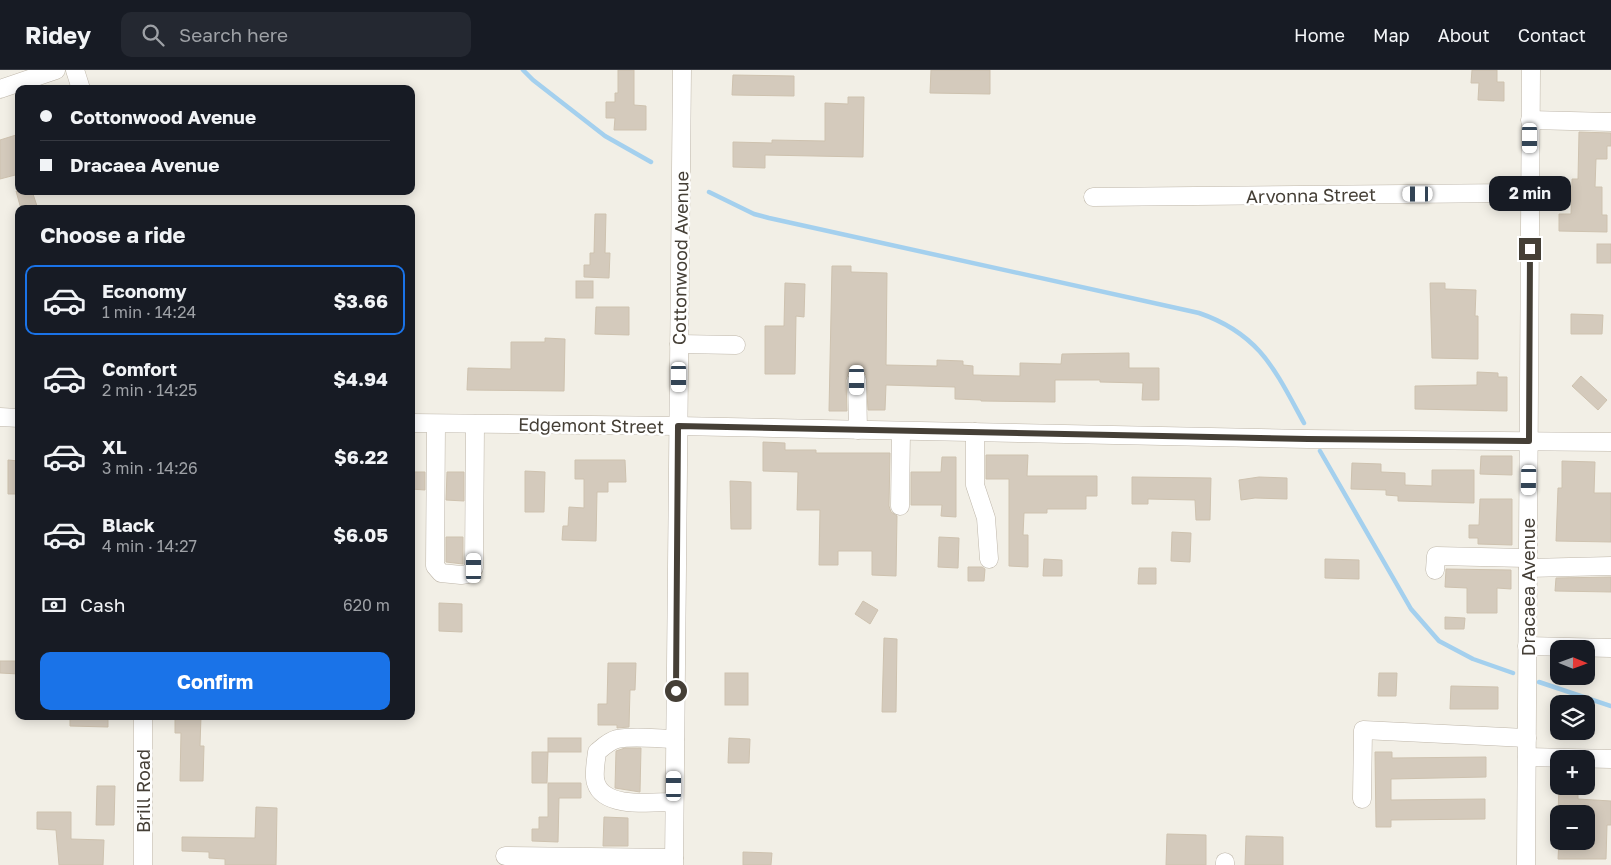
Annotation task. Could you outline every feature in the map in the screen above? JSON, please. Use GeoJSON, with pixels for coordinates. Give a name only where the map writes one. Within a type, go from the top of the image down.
{"type":"FeatureCollection","features":[{"type":"Feature","properties":{"kind":"street"},"geometry":{"type":"LineString","coordinates":[[24,85],[56,70]]}},
{"type":"Feature","properties":{"kind":"street"},"geometry":{"type":"LineString","coordinates":[[75,70],[80,85]]}},
{"type":"Feature","properties":{"kind":"street","name":"Cottonwood Avenue"},"geometry":{"type":"LineString","coordinates":[[674,862],[682,70]]}},
{"type":"Feature","properties":{"kind":"street","name":"Dracaea Avenue"},"geometry":{"type":"LineString","coordinates":[[1526,865],[1531,70]]}},
{"type":"Feature","properties":{"kind":"street"},"geometry":{"type":"LineString","coordinates":[[0,89],[15,86]]}},
{"type":"Feature","properties":{"kind":"street"},"geometry":{"type":"LineString","coordinates":[[1530,120],[1611,122]]}},
{"type":"Feature","properties":{"kind":"street","name":"Arvonna Street"},"geometry":{"type":"LineString","coordinates":[[1093,198],[1530,192]]}},
{"type":"Feature","properties":{"kind":"street"},"geometry":{"type":"LineString","coordinates":[[679,344],[736,345]]}},
{"type":"Feature","properties":{"kind":"street"},"geometry":{"type":"LineString","coordinates":[[857,380],[858,430]]}},
{"type":"Feature","properties":{"kind":"street"},"geometry":{"type":"LineString","coordinates":[[0,417],[15,418]]}},
{"type":"Feature","properties":{"kind":"street","name":"Edgemont Street"},"geometry":{"type":"LineString","coordinates":[[415,424],[678,426],[1308,439],[1611,442]]}},
{"type":"Feature","properties":{"kind":"street"},"geometry":{"type":"LineString","coordinates":[[436,424],[435,566],[441,573],[461,575],[468,574],[474,568],[475,424]]}},
{"type":"Feature","properties":{"kind":"street"},"geometry":{"type":"LineString","coordinates":[[900,506],[901,431]]}},
{"type":"Feature","properties":{"kind":"street"},"geometry":{"type":"LineString","coordinates":[[975,432],[975,485],[986,518],[990,559]]}},
{"type":"Feature","properties":{"kind":"street"},"geometry":{"type":"LineString","coordinates":[[1435,570],[1436,556],[1528,563],[1611,566]]}},
{"type":"Feature","properties":{"kind":"street"},"geometry":{"type":"LineString","coordinates":[[1527,646],[1611,648]]}},
{"type":"Feature","properties":{"kind":"street","name":"Brill Road"},"geometry":{"type":"LineString","coordinates":[[143,720],[143,865]]}},
{"type":"Feature","properties":{"kind":"street"},"geometry":{"type":"LineString","coordinates":[[1362,799],[1363,730],[1527,738]]}},
{"type":"Feature","properties":{"kind":"street"},"geometry":{"type":"LineString","coordinates":[[674,802],[613,800],[602,793],[596,782],[597,752],[606,744],[618,739],[630,738],[675,739]]}},
{"type":"Feature","properties":{"kind":"street"},"geometry":{"type":"LineString","coordinates":[[1527,757],[1611,759]]}},
{"type":"Feature","properties":{"kind":"street"},"geometry":{"type":"LineString","coordinates":[[505,856],[674,862]]}},
{"type":"Feature","properties":{"kind":"building"},"geometry":{"type":"Polygon","coordinates":[[[618,70],[634,70],[634,105],[646,106],[646,130],[614,130],[615,118],[606,118],[606,102],[615,102],[615,93],[618,93],[618,70]]]}},
{"type":"Feature","properties":{"kind":"building"},"geometry":{"type":"Polygon","coordinates":[[[931,70],[990,70],[990,94],[930,93],[931,70]]]}},
{"type":"Feature","properties":{"kind":"building"},"geometry":{"type":"Polygon","coordinates":[[[1472,70],[1497,70],[1497,82],[1504,82],[1504,101],[1478,100],[1479,83],[1471,83],[1472,70]]]}},
{"type":"Feature","properties":{"kind":"building"},"geometry":{"type":"Polygon","coordinates":[[[733,75],[794,76],[794,96],[732,95],[733,75]]]}},
{"type":"Feature","properties":{"kind":"building"},"geometry":{"type":"Polygon","coordinates":[[[848,97],[864,97],[863,157],[765,155],[765,168],[733,167],[733,142],[772,143],[772,140],[825,141],[825,103],[848,104],[848,97]]]}},
{"type":"Feature","properties":{"kind":"building"},"geometry":{"type":"Polygon","coordinates":[[[1579,132],[1611,133],[1611,146],[1607,146],[1607,159],[1596,159],[1595,187],[1602,187],[1602,215],[1607,215],[1607,232],[1559,231],[1559,214],[1571,214],[1572,179],[1578,179],[1579,132]]]}},
{"type":"Feature","properties":{"kind":"building"},"geometry":{"type":"Polygon","coordinates":[[[15,135],[15,175],[0,179],[0,140],[15,135]]]}},
{"type":"Feature","properties":{"kind":"building"},"geometry":{"type":"Polygon","coordinates":[[[17,195],[33,195],[37,205],[20,205],[17,195]]]}},
{"type":"Feature","properties":{"kind":"building"},"geometry":{"type":"Polygon","coordinates":[[[595,214],[606,214],[605,253],[610,253],[609,278],[584,277],[584,265],[590,265],[590,253],[594,253],[595,214]]]}},
{"type":"Feature","properties":{"kind":"building"},"geometry":{"type":"Polygon","coordinates":[[[1597,244],[1611,244],[1611,263],[1597,263],[1597,244]]]}},
{"type":"Feature","properties":{"kind":"building"},"geometry":{"type":"Polygon","coordinates":[[[832,266],[851,266],[851,272],[887,273],[886,365],[937,366],[937,360],[963,361],[963,365],[973,366],[973,375],[1020,376],[1020,363],[1061,364],[1062,354],[1129,353],[1129,368],[1159,368],[1159,400],[1142,400],[1143,383],[1100,382],[1100,380],[1055,380],[1055,402],[955,399],[955,387],[886,385],[885,410],[868,410],[866,375],[856,369],[848,374],[846,380],[847,411],[829,411],[832,266]]]}},
{"type":"Feature","properties":{"kind":"building"},"geometry":{"type":"Polygon","coordinates":[[[576,281],[593,281],[593,298],[576,298],[576,281]]]}},
{"type":"Feature","properties":{"kind":"building"},"geometry":{"type":"Polygon","coordinates":[[[785,283],[805,284],[804,317],[796,316],[795,374],[765,374],[765,326],[784,326],[785,283]]]}},
{"type":"Feature","properties":{"kind":"building"},"geometry":{"type":"Polygon","coordinates":[[[1430,283],[1445,283],[1445,289],[1476,290],[1475,316],[1478,316],[1478,359],[1432,358],[1430,283]]]}},
{"type":"Feature","properties":{"kind":"building"},"geometry":{"type":"Polygon","coordinates":[[[596,307],[629,307],[629,335],[595,334],[596,307]]]}},
{"type":"Feature","properties":{"kind":"building"},"geometry":{"type":"Polygon","coordinates":[[[1571,314],[1603,315],[1602,334],[1571,334],[1571,314]]]}},
{"type":"Feature","properties":{"kind":"building"},"geometry":{"type":"Polygon","coordinates":[[[545,338],[565,339],[564,391],[467,390],[468,368],[511,369],[511,342],[545,342],[545,338]]]}},
{"type":"Feature","properties":{"kind":"building"},"geometry":{"type":"Polygon","coordinates":[[[1477,372],[1498,373],[1498,377],[1507,377],[1507,411],[1415,409],[1415,386],[1477,385],[1477,372]]]}},
{"type":"Feature","properties":{"kind":"building"},"geometry":{"type":"Polygon","coordinates":[[[1581,376],[1607,400],[1598,410],[1572,386],[1581,376]]]}},
{"type":"Feature","properties":{"kind":"building"},"geometry":{"type":"Polygon","coordinates":[[[763,442],[785,443],[785,450],[816,450],[816,453],[890,453],[889,506],[891,512],[897,516],[896,576],[872,575],[872,551],[838,551],[838,565],[819,565],[820,510],[797,510],[798,472],[763,471],[763,442]]]}},
{"type":"Feature","properties":{"kind":"building"},"geometry":{"type":"Polygon","coordinates":[[[986,455],[1028,455],[1027,476],[1097,476],[1097,496],[1086,496],[1086,509],[1047,509],[1047,513],[1024,513],[1023,535],[1028,535],[1028,567],[1009,566],[1009,479],[986,479],[986,455]]]}},
{"type":"Feature","properties":{"kind":"building"},"geometry":{"type":"Polygon","coordinates":[[[1481,456],[1512,456],[1512,475],[1480,474],[1481,456]]]}},
{"type":"Feature","properties":{"kind":"building"},"geometry":{"type":"Polygon","coordinates":[[[942,457],[956,457],[956,517],[941,516],[942,505],[911,505],[911,472],[941,472],[942,457]]]}},
{"type":"Feature","properties":{"kind":"building"},"geometry":{"type":"Polygon","coordinates":[[[8,460],[15,461],[15,494],[8,494],[8,460]]]}},
{"type":"Feature","properties":{"kind":"building"},"geometry":{"type":"Polygon","coordinates":[[[575,460],[625,460],[626,482],[608,482],[608,492],[597,492],[596,541],[562,540],[563,526],[568,526],[569,507],[584,508],[584,479],[575,479],[575,460]]]}},
{"type":"Feature","properties":{"kind":"building"},"geometry":{"type":"Polygon","coordinates":[[[1562,461],[1595,462],[1594,493],[1611,493],[1611,542],[1556,541],[1558,488],[1562,488],[1562,461]]]}},
{"type":"Feature","properties":{"kind":"building"},"geometry":{"type":"Polygon","coordinates":[[[1352,463],[1381,464],[1381,472],[1405,473],[1405,485],[1432,486],[1432,470],[1474,470],[1474,503],[1398,501],[1398,496],[1386,495],[1386,490],[1351,489],[1352,463]]]}},
{"type":"Feature","properties":{"kind":"building"},"geometry":{"type":"Polygon","coordinates":[[[525,471],[545,472],[544,512],[525,512],[525,471]]]}},
{"type":"Feature","properties":{"kind":"building"},"geometry":{"type":"Polygon","coordinates":[[[415,472],[425,472],[425,490],[415,489],[415,472]]]}},
{"type":"Feature","properties":{"kind":"building"},"geometry":{"type":"Polygon","coordinates":[[[447,472],[464,472],[464,501],[446,500],[447,472]]]}},
{"type":"Feature","properties":{"kind":"building"},"geometry":{"type":"Polygon","coordinates":[[[1132,477],[1211,478],[1210,520],[1196,520],[1195,500],[1148,499],[1148,504],[1132,504],[1132,477]]]}},
{"type":"Feature","properties":{"kind":"building"},"geometry":{"type":"Polygon","coordinates":[[[1259,477],[1287,478],[1287,499],[1255,498],[1241,500],[1239,480],[1259,477]]]}},
{"type":"Feature","properties":{"kind":"building"},"geometry":{"type":"Polygon","coordinates":[[[730,481],[751,482],[751,529],[731,529],[730,481]]]}},
{"type":"Feature","properties":{"kind":"building"},"geometry":{"type":"Polygon","coordinates":[[[1480,499],[1512,499],[1512,545],[1478,544],[1478,538],[1469,538],[1469,525],[1479,525],[1480,499]]]}},
{"type":"Feature","properties":{"kind":"building"},"geometry":{"type":"Polygon","coordinates":[[[1172,532],[1191,533],[1190,562],[1171,561],[1172,532]]]}},
{"type":"Feature","properties":{"kind":"building"},"geometry":{"type":"Polygon","coordinates":[[[446,537],[463,537],[463,564],[446,562],[446,537]]]}},
{"type":"Feature","properties":{"kind":"building"},"geometry":{"type":"Polygon","coordinates":[[[939,537],[959,538],[958,568],[938,567],[939,537]]]}},
{"type":"Feature","properties":{"kind":"building"},"geometry":{"type":"Polygon","coordinates":[[[1044,559],[1062,560],[1062,576],[1043,576],[1044,559]]]}},
{"type":"Feature","properties":{"kind":"building"},"geometry":{"type":"Polygon","coordinates":[[[1325,559],[1359,560],[1359,579],[1325,578],[1325,559]]]}},
{"type":"Feature","properties":{"kind":"building"},"geometry":{"type":"Polygon","coordinates":[[[968,567],[982,567],[985,569],[984,581],[968,581],[968,567]]]}},
{"type":"Feature","properties":{"kind":"building"},"geometry":{"type":"Polygon","coordinates":[[[1139,568],[1156,568],[1156,584],[1138,584],[1139,568]]]}},
{"type":"Feature","properties":{"kind":"building"},"geometry":{"type":"Polygon","coordinates":[[[1446,569],[1511,570],[1511,589],[1497,588],[1497,613],[1467,613],[1467,588],[1445,587],[1446,569]]]}},
{"type":"Feature","properties":{"kind":"building"},"geometry":{"type":"Polygon","coordinates":[[[1611,577],[1611,592],[1555,591],[1556,578],[1611,577]]]}},
{"type":"Feature","properties":{"kind":"building"},"geometry":{"type":"Polygon","coordinates":[[[863,601],[878,610],[870,624],[855,614],[863,601]]]}},
{"type":"Feature","properties":{"kind":"building"},"geometry":{"type":"Polygon","coordinates":[[[439,603],[462,604],[462,632],[439,631],[439,603]]]}},
{"type":"Feature","properties":{"kind":"building"},"geometry":{"type":"Polygon","coordinates":[[[1445,617],[1465,618],[1464,629],[1445,629],[1445,617]]]}},
{"type":"Feature","properties":{"kind":"building"},"geometry":{"type":"Polygon","coordinates":[[[884,638],[897,639],[896,712],[882,712],[884,638]]]}},
{"type":"Feature","properties":{"kind":"building"},"geometry":{"type":"Polygon","coordinates":[[[0,661],[15,661],[15,674],[0,673],[0,661]]]}},
{"type":"Feature","properties":{"kind":"building"},"geometry":{"type":"Polygon","coordinates":[[[608,663],[636,663],[635,690],[630,690],[629,727],[617,728],[617,725],[598,725],[598,704],[607,704],[608,663]]]}},
{"type":"Feature","properties":{"kind":"building"},"geometry":{"type":"Polygon","coordinates":[[[725,673],[748,673],[748,705],[725,705],[725,673]]]}},
{"type":"Feature","properties":{"kind":"building"},"geometry":{"type":"Polygon","coordinates":[[[1379,673],[1397,673],[1396,696],[1378,696],[1379,673]]]}},
{"type":"Feature","properties":{"kind":"building"},"geometry":{"type":"Polygon","coordinates":[[[1451,686],[1498,687],[1498,709],[1450,709],[1451,686]]]}},
{"type":"Feature","properties":{"kind":"building"},"geometry":{"type":"Polygon","coordinates":[[[70,720],[108,720],[108,727],[70,726],[70,720]]]}},
{"type":"Feature","properties":{"kind":"building"},"geometry":{"type":"Polygon","coordinates":[[[175,720],[201,720],[200,746],[204,746],[203,781],[180,781],[181,733],[175,733],[175,720]]]}},
{"type":"Feature","properties":{"kind":"building"},"geometry":{"type":"Polygon","coordinates":[[[548,738],[581,738],[581,752],[548,752],[548,738]]]}},
{"type":"Feature","properties":{"kind":"building"},"geometry":{"type":"Polygon","coordinates":[[[729,738],[750,739],[749,763],[728,763],[729,738]]]}},
{"type":"Feature","properties":{"kind":"building"},"geometry":{"type":"Polygon","coordinates":[[[625,748],[641,748],[640,792],[615,788],[616,751],[625,748]]]}},
{"type":"Feature","properties":{"kind":"building"},"geometry":{"type":"Polygon","coordinates":[[[532,752],[548,752],[547,783],[532,783],[532,752]]]}},
{"type":"Feature","properties":{"kind":"building"},"geometry":{"type":"Polygon","coordinates":[[[1375,752],[1392,752],[1392,758],[1486,757],[1486,777],[1391,779],[1391,800],[1485,799],[1485,819],[1391,820],[1391,827],[1376,827],[1375,752]]]}},
{"type":"Feature","properties":{"kind":"building"},"geometry":{"type":"Polygon","coordinates":[[[548,783],[581,783],[581,798],[559,798],[558,842],[532,841],[532,829],[539,829],[539,817],[548,817],[548,783]]]}},
{"type":"Feature","properties":{"kind":"building"},"geometry":{"type":"Polygon","coordinates":[[[97,786],[115,786],[114,825],[96,825],[97,786]]]}},
{"type":"Feature","properties":{"kind":"building"},"geometry":{"type":"Polygon","coordinates":[[[1559,795],[1578,795],[1578,799],[1611,801],[1611,825],[1607,825],[1606,859],[1558,859],[1558,850],[1595,850],[1595,805],[1558,805],[1559,795]]]}},
{"type":"Feature","properties":{"kind":"building"},"geometry":{"type":"Polygon","coordinates":[[[256,807],[277,808],[276,865],[225,865],[225,859],[209,858],[209,852],[182,851],[182,837],[255,838],[256,807]]]}},
{"type":"Feature","properties":{"kind":"building"},"geometry":{"type":"Polygon","coordinates":[[[37,812],[71,812],[71,839],[104,840],[103,865],[59,865],[56,830],[37,829],[37,812]]]}},
{"type":"Feature","properties":{"kind":"building"},"geometry":{"type":"Polygon","coordinates":[[[604,817],[628,818],[628,846],[603,846],[604,817]]]}},
{"type":"Feature","properties":{"kind":"building"},"geometry":{"type":"Polygon","coordinates":[[[1167,834],[1206,835],[1206,865],[1166,865],[1167,834]]]}},
{"type":"Feature","properties":{"kind":"building"},"geometry":{"type":"Polygon","coordinates":[[[1246,836],[1283,837],[1283,865],[1245,865],[1246,836]]]}},
{"type":"Feature","properties":{"kind":"building"},"geometry":{"type":"Polygon","coordinates":[[[743,852],[772,853],[771,865],[743,865],[743,852]]]}},
{"type":"Feature","properties":{"kind":"waterway"},"geometry":{"type":"LineString","coordinates":[[523,70],[533,80],[605,136],[651,162]]}},
{"type":"Feature","properties":{"kind":"waterway"},"geometry":{"type":"LineString","coordinates":[[709,192],[754,214],[769,218],[1199,313],[1237,332],[1264,356],[1284,386],[1304,423]]}},
{"type":"Feature","properties":{"kind":"waterway"},"geometry":{"type":"LineString","coordinates":[[1320,451],[1411,609],[1439,641],[1473,659],[1513,673]]}},
{"type":"Feature","properties":{"kind":"waterway"},"geometry":{"type":"LineString","coordinates":[[1539,682],[1611,706]]}},
{"type":"Feature","properties":{"kind":"route"},"geometry":{"type":"LineString","coordinates":[[676,691],[678,426],[1308,439],[1529,441],[1530,249]]}}]}
